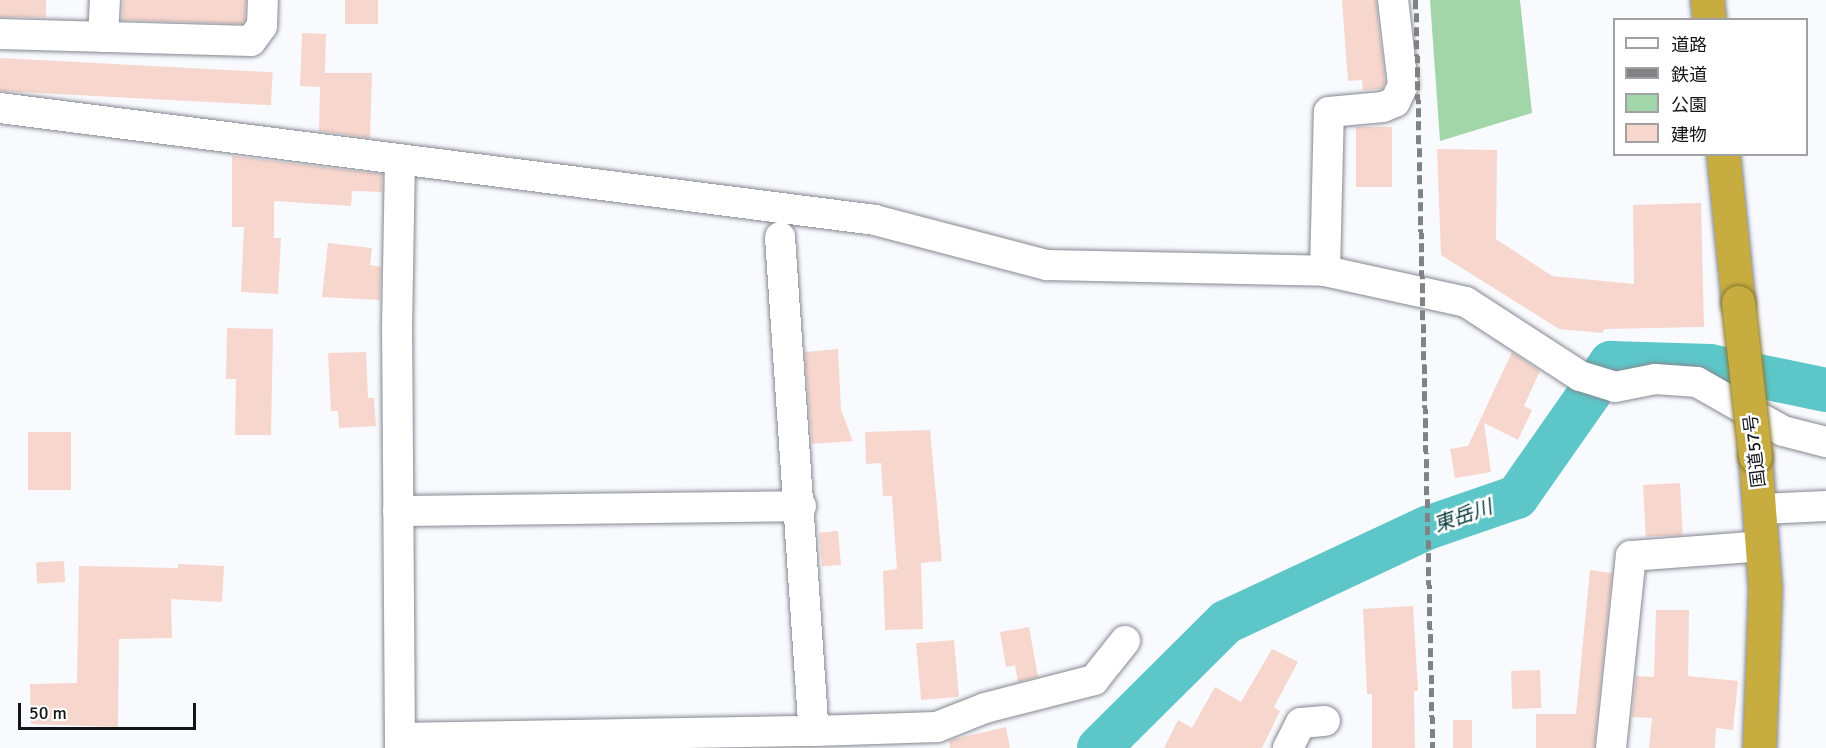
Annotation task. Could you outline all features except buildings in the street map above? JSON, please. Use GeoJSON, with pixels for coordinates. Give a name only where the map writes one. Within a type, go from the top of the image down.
{"type":"FeatureCollection","features":[{"type":"Feature","properties":{"kind":"highway"},"geometry":{"type":"LineString","coordinates":[[1707,0],[1709,18]]}},
{"type":"Feature","properties":{"kind":"highway","name":"国道57号"},"geometry":{"type":"LineString","coordinates":[[1723,156],[1762,509],[1764,680],[1759,748]]}},
{"type":"Feature","properties":{"kind":"street"},"geometry":{"type":"LineString","coordinates":[[103,37],[105,0]]}},
{"type":"Feature","properties":{"kind":"street"},"geometry":{"type":"LineString","coordinates":[[0,34],[251,41],[262,26],[262,0]]}},
{"type":"Feature","properties":{"kind":"street"},"geometry":{"type":"LineString","coordinates":[[1325,271],[1329,112],[1383,107],[1395,102],[1403,85],[1393,0]]}},
{"type":"Feature","properties":{"kind":"street"},"geometry":{"type":"LineString","coordinates":[[0,108],[875,220],[1047,265],[1325,271],[1466,302],[1580,376],[1615,387],[1655,379],[1697,382],[1783,431],[1826,442]]}},
{"type":"Feature","properties":{"kind":"street"},"geometry":{"type":"LineString","coordinates":[[400,160],[398,511],[400,743],[937,727],[985,708],[1094,680],[1125,641]]}},
{"type":"Feature","properties":{"kind":"street"},"geometry":{"type":"LineString","coordinates":[[780,237],[801,506],[814,731]]}},
{"type":"Feature","properties":{"kind":"street"},"geometry":{"type":"LineString","coordinates":[[398,511],[801,506]]}},
{"type":"Feature","properties":{"kind":"street"},"geometry":{"type":"LineString","coordinates":[[1762,509],[1826,506]]}},
{"type":"Feature","properties":{"kind":"street"},"geometry":{"type":"LineString","coordinates":[[1611,748],[1631,556],[1763,546]]}},
{"type":"Feature","properties":{"kind":"street"},"geometry":{"type":"LineString","coordinates":[[1288,748],[1301,723],[1325,721]]}},
{"type":"Feature","properties":{"kind":"green space"},"geometry":{"type":"Polygon","coordinates":[[[1430,0],[1520,0],[1532,113],[1440,141],[1430,0]]]}},
{"type":"Feature","properties":{"kind":"waterway","name":"東岳川"},"geometry":{"type":"LineString","coordinates":[[1099,748],[1226,622],[1427,528],[1517,497],[1611,363],[1710,366],[1826,390]]}},
{"type":"Feature","properties":{"kind":"railway"},"geometry":{"type":"LineString","coordinates":[[1416,0],[1433,748]]}}]}
